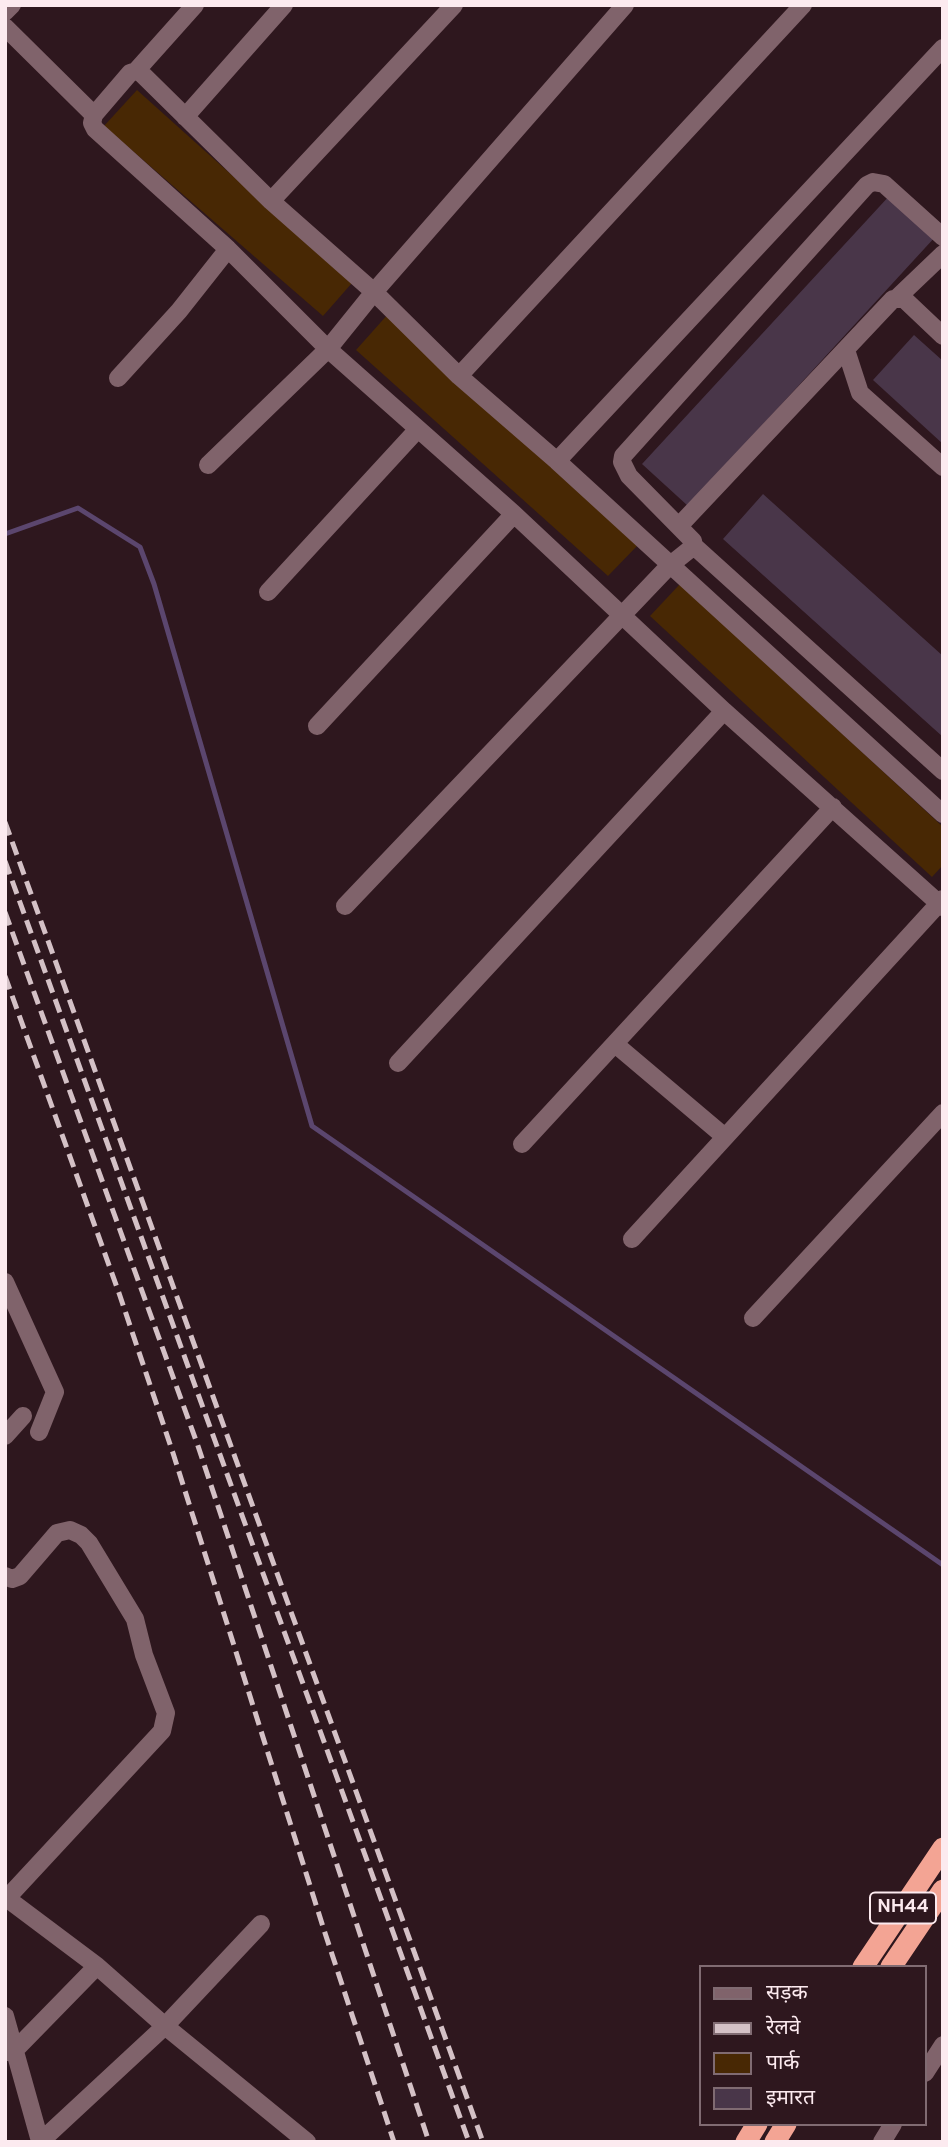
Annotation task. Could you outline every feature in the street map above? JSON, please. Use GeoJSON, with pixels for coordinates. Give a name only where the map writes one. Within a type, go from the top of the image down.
{"type":"FeatureCollection","features":[{"type":"Feature","properties":{"kind":"highway","name":"NH44"},"geometry":{"type":"LineString","coordinates":[[864,1965],[943,1848]]}},
{"type":"Feature","properties":{"kind":"highway","name":"NH44"},"geometry":{"type":"LineString","coordinates":[[892,1965],[943,1890]]}},
{"type":"Feature","properties":{"kind":"highway"},"geometry":{"type":"LineString","coordinates":[[746,2142],[756,2126]]}},
{"type":"Feature","properties":{"kind":"highway"},"geometry":{"type":"LineString","coordinates":[[775,2142],[785,2126]]}},
{"type":"Feature","properties":{"kind":"street"},"geometry":{"type":"LineString","coordinates":[[5,12],[12,5]]}},
{"type":"Feature","properties":{"kind":"street"},"geometry":{"type":"LineString","coordinates":[[195,5],[94,115],[92,123],[95,130],[228,249],[328,349],[514,514],[724,711],[942,903],[632,1239]]}},
{"type":"Feature","properties":{"kind":"street"},"geometry":{"type":"LineString","coordinates":[[185,117],[284,5]]}},
{"type":"Feature","properties":{"kind":"street"},"geometry":{"type":"LineString","coordinates":[[271,201],[454,5]]}},
{"type":"Feature","properties":{"kind":"street"},"geometry":{"type":"LineString","coordinates":[[208,465],[328,349],[374,292],[625,5]]}},
{"type":"Feature","properties":{"kind":"street"},"geometry":{"type":"LineString","coordinates":[[458,376],[803,5]]}},
{"type":"Feature","properties":{"kind":"street"},"geometry":{"type":"LineString","coordinates":[[5,27],[94,115]]}},
{"type":"Feature","properties":{"kind":"street"},"geometry":{"type":"LineString","coordinates":[[557,461],[943,48]]}},
{"type":"Feature","properties":{"kind":"street"},"geometry":{"type":"LineString","coordinates":[[136,71],[271,201],[374,292],[458,376],[557,461],[943,814]]}},
{"type":"Feature","properties":{"kind":"street"},"geometry":{"type":"LineString","coordinates":[[943,237],[878,182],[867,185],[624,456],[622,462],[629,475],[694,545],[943,771]]}},
{"type":"Feature","properties":{"kind":"street"},"geometry":{"type":"LineString","coordinates":[[118,377],[179,311],[228,249]]}},
{"type":"Feature","properties":{"kind":"street"},"geometry":{"type":"LineString","coordinates":[[679,526],[893,299],[898,298],[943,254]]}},
{"type":"Feature","properties":{"kind":"street"},"geometry":{"type":"LineString","coordinates":[[898,298],[909,303],[943,335]]}},
{"type":"Feature","properties":{"kind":"street"},"geometry":{"type":"LineString","coordinates":[[846,350],[860,393],[943,467]]}},
{"type":"Feature","properties":{"kind":"street"},"geometry":{"type":"LineString","coordinates":[[268,592],[418,429]]}},
{"type":"Feature","properties":{"kind":"street"},"geometry":{"type":"LineString","coordinates":[[317,726],[514,514]]}},
{"type":"Feature","properties":{"kind":"street"},"geometry":{"type":"LineString","coordinates":[[345,906],[669,566],[694,545]]}},
{"type":"Feature","properties":{"kind":"street"},"geometry":{"type":"LineString","coordinates":[[398,1063],[724,711]]}},
{"type":"Feature","properties":{"kind":"street"},"geometry":{"type":"LineString","coordinates":[[522,1144],[833,807]]}},
{"type":"Feature","properties":{"kind":"street"},"geometry":{"type":"LineString","coordinates":[[615,1044],[725,1137]]}},
{"type":"Feature","properties":{"kind":"street"},"geometry":{"type":"LineString","coordinates":[[753,1318],[943,1113]]}},
{"type":"Feature","properties":{"kind":"street"},"geometry":{"type":"LineString","coordinates":[[5,1282],[55,1392],[39,1432]]}},
{"type":"Feature","properties":{"kind":"street"},"geometry":{"type":"LineString","coordinates":[[5,1436],[23,1416]]}},
{"type":"Feature","properties":{"kind":"street"},"geometry":{"type":"LineString","coordinates":[[5,1576],[12,1579],[20,1576],[57,1533],[70,1530],[81,1535],[89,1543],[135,1619],[144,1655],[166,1713],[162,1731],[6,1897],[97,1966],[165,2026],[307,2142]]}},
{"type":"Feature","properties":{"kind":"street"},"geometry":{"type":"LineString","coordinates":[[5,2016],[9,2052],[40,2142],[165,2026],[261,1924]]}},
{"type":"Feature","properties":{"kind":"street"},"geometry":{"type":"LineString","coordinates":[[9,2052],[97,1966]]}},
{"type":"Feature","properties":{"kind":"street"},"geometry":{"type":"LineString","coordinates":[[927,2070],[943,2045]]}},
{"type":"Feature","properties":{"kind":"street"},"geometry":{"type":"LineString","coordinates":[[882,2142],[892,2126]]}},
{"type":"Feature","properties":{"kind":"green space"},"geometry":{"type":"Polygon","coordinates":[[[137,90],[352,283],[323,316],[104,126],[137,90]]]}},
{"type":"Feature","properties":{"kind":"green space"},"geometry":{"type":"Polygon","coordinates":[[[389,313],[637,546],[608,576],[356,350],[389,313]]]}},
{"type":"Feature","properties":{"kind":"green space"},"geometry":{"type":"Polygon","coordinates":[[[680,584],[943,827],[943,865],[932,877],[650,616],[680,584]]]}},
{"type":"Feature","properties":{"kind":"building"},"geometry":{"type":"Polygon","coordinates":[[[891,194],[936,236],[688,506],[642,464],[891,194]]]}},
{"type":"Feature","properties":{"kind":"building"},"geometry":{"type":"Polygon","coordinates":[[[914,335],[943,361],[943,444],[873,380],[914,335]]]}},
{"type":"Feature","properties":{"kind":"building"},"geometry":{"type":"Polygon","coordinates":[[[763,494],[943,656],[943,737],[723,539],[763,494]]]}},
{"type":"Feature","properties":{"kind":"waterway"},"geometry":{"type":"LineString","coordinates":[[5,534],[78,508],[140,547],[154,584],[312,1126],[943,1565]]}},
{"type":"Feature","properties":{"kind":"railway"},"geometry":{"type":"LineString","coordinates":[[5,822],[483,2142]]}},
{"type":"Feature","properties":{"kind":"railway"},"geometry":{"type":"LineString","coordinates":[[5,861],[469,2142]]}},
{"type":"Feature","properties":{"kind":"railway"},"geometry":{"type":"LineString","coordinates":[[5,912],[198,1446],[429,2142]]}},
{"type":"Feature","properties":{"kind":"railway"},"geometry":{"type":"LineString","coordinates":[[5,976],[119,1293],[173,1453],[394,2142]]}}]}
